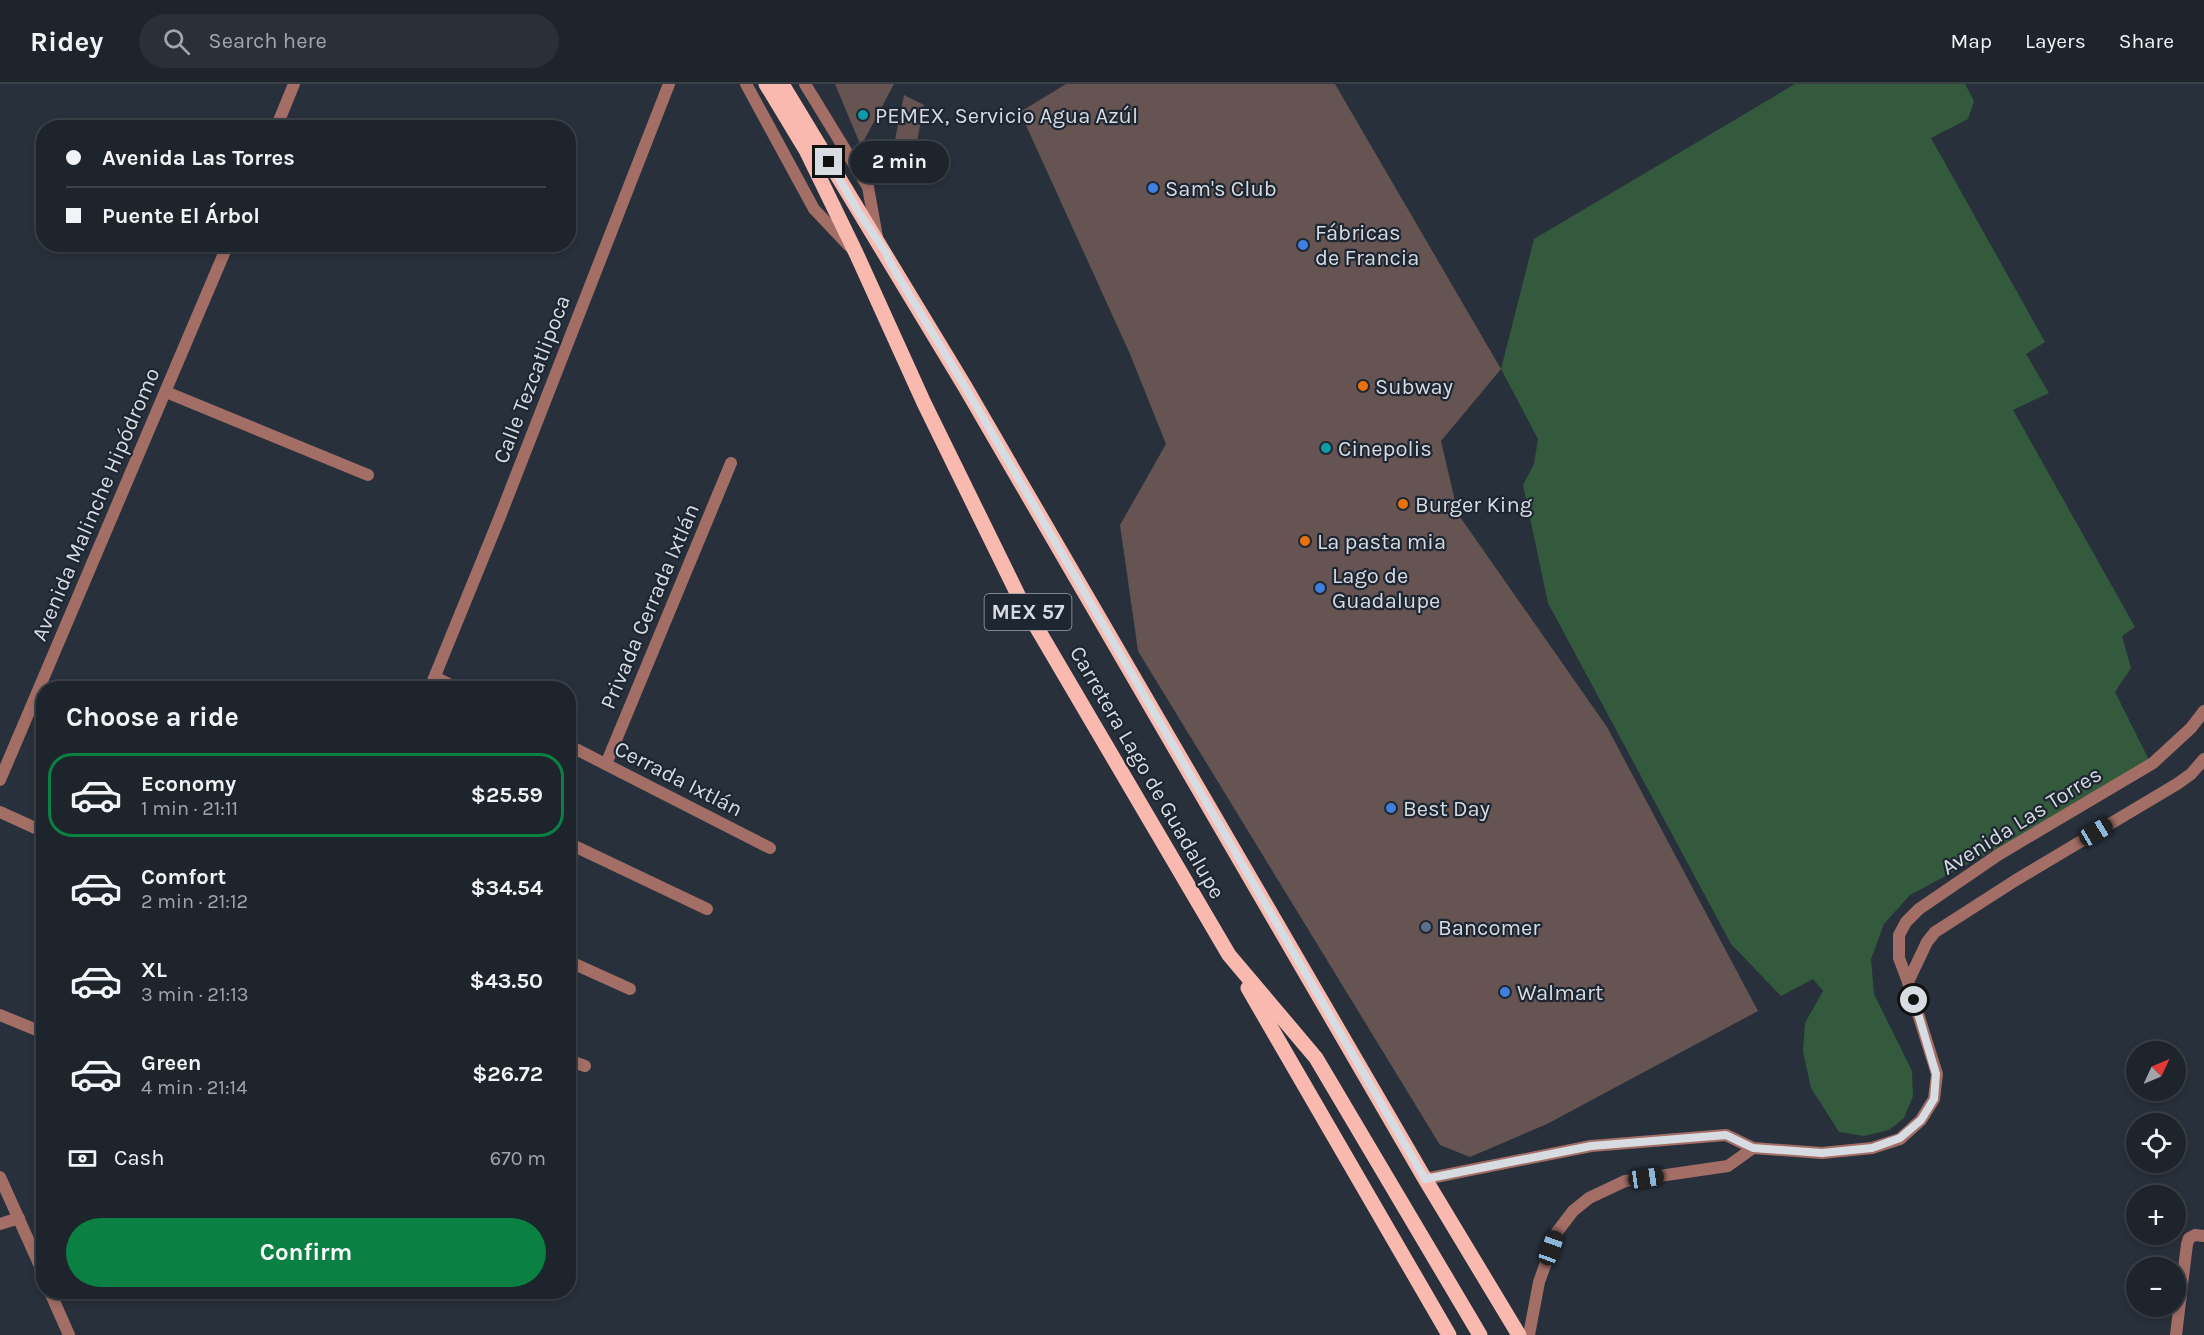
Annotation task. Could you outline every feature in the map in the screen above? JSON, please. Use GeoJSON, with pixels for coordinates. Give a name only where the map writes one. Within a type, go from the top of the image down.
{"type":"FeatureCollection","features":[{"type":"Feature","properties":{"kind":"main road"},"geometry":{"type":"LineString","coordinates":[[777,88],[856,253]]}},
{"type":"Feature","properties":{"kind":"main road"},"geometry":{"type":"LineString","coordinates":[[777,88],[878,241]]}},
{"type":"Feature","properties":{"kind":"main road","name":"Carretera Lago de Guadalupe"},"geometry":{"type":"LineString","coordinates":[[878,241],[1425,1179],[1519,1335]]}},
{"type":"Feature","properties":{"kind":"main road","name":"Carretera Lago de Guadalupe"},"geometry":{"type":"LineString","coordinates":[[856,253],[924,403],[1020,599],[1229,955],[1316,1058],[1480,1335]]}},
{"type":"Feature","properties":{"kind":"main road"},"geometry":{"type":"LineString","coordinates":[[1229,955],[1449,1335]]}},
{"type":"Feature","properties":{"kind":"street"},"geometry":{"type":"LineString","coordinates":[[279,120],[294,84]]}},
{"type":"Feature","properties":{"kind":"street","name":"Calle Tezcatlipoca"},"geometry":{"type":"LineString","coordinates":[[433,681],[499,519],[669,84]]}},
{"type":"Feature","properties":{"kind":"street","name":"Carretera Lago de Guadalupe"},"geometry":{"type":"LineString","coordinates":[[746,84],[814,209],[856,253]]}},
{"type":"Feature","properties":{"kind":"street","name":"Carretera Lago de Guadalupe"},"geometry":{"type":"LineString","coordinates":[[805,84],[868,187],[878,241]]}},
{"type":"Feature","properties":{"kind":"street","name":"Avenida Malinche Hipódromo"},"geometry":{"type":"LineString","coordinates":[[42,681],[225,252]]}},
{"type":"Feature","properties":{"kind":"street"},"geometry":{"type":"LineString","coordinates":[[166,392],[368,475]]}},
{"type":"Feature","properties":{"kind":"street","name":"Privada Cerrada Ixtlán"},"geometry":{"type":"LineString","coordinates":[[606,764],[732,463]]}},
{"type":"Feature","properties":{"kind":"street","name":"Avenida Malinche Hipódromo"},"geometry":{"type":"LineString","coordinates":[[0,780],[36,696]]}},
{"type":"Feature","properties":{"kind":"street","name":"Avenida Las Torres"},"geometry":{"type":"LineString","coordinates":[[1425,1179],[1591,1146],[1726,1135],[1753,1148],[1822,1153],[1872,1148],[1900,1138],[1921,1120],[1934,1099],[1936,1074],[1899,958],[1899,935],[1906,922],[1919,909],[1998,855],[2153,762],[2191,728],[2204,711]]}},
{"type":"Feature","properties":{"kind":"street","name":"Cerrada Ixtlán"},"geometry":{"type":"LineString","coordinates":[[576,749],[770,848]]}},
{"type":"Feature","properties":{"kind":"street"},"geometry":{"type":"LineString","coordinates":[[1908,982],[1935,932],[2016,880],[2177,784],[2191,774],[2204,759]]}},
{"type":"Feature","properties":{"kind":"street"},"geometry":{"type":"LineString","coordinates":[[0,812],[36,828]]}},
{"type":"Feature","properties":{"kind":"street"},"geometry":{"type":"LineString","coordinates":[[576,847],[707,909]]}},
{"type":"Feature","properties":{"kind":"street"},"geometry":{"type":"LineString","coordinates":[[576,965],[630,989]]}},
{"type":"Feature","properties":{"kind":"street"},"geometry":{"type":"LineString","coordinates":[[0,1015],[36,1030]]}},
{"type":"Feature","properties":{"kind":"street"},"geometry":{"type":"LineString","coordinates":[[576,1063],[585,1066]]}},
{"type":"Feature","properties":{"kind":"street"},"geometry":{"type":"LineString","coordinates":[[1529,1335],[1539,1282],[1557,1232],[1573,1211],[1589,1198],[1626,1181],[1728,1166],[1753,1148]]}},
{"type":"Feature","properties":{"kind":"street"},"geometry":{"type":"LineString","coordinates":[[0,1177],[36,1257]]}},
{"type":"Feature","properties":{"kind":"street"},"geometry":{"type":"LineString","coordinates":[[0,1224],[19,1218]]}},
{"type":"Feature","properties":{"kind":"street"},"geometry":{"type":"LineString","coordinates":[[2176,1335],[2187,1244],[2195,1235],[2204,1236]]}},
{"type":"Feature","properties":{"kind":"street"},"geometry":{"type":"LineString","coordinates":[[53,1299],[69,1335]]}},
{"type":"Feature","properties":{"kind":"green space"},"geometry":{"type":"Polygon","coordinates":[[[1795,84],[1965,84],[1974,101],[1968,119],[1931,138],[2045,342],[2026,354],[2049,393],[2013,410],[2135,627],[2122,636],[2131,668],[2115,692],[2149,760],[2110,788],[1910,895],[1884,924],[1871,959],[1874,994],[1912,1071],[1913,1096],[1904,1118],[1889,1130],[1864,1136],[1839,1132],[1811,1088],[1803,1052],[1805,1023],[1823,991],[1813,979],[1781,996],[1731,944],[1548,603],[1523,485],[1534,464],[1538,439],[1501,369],[1534,239],[1795,84]]]}},
{"type":"Feature","properties":{"kind":"building","name":"PEMEX, Servicio Agua Azúl"},"geometry":{"type":"Polygon","coordinates":[[[835,84],[894,84],[861,146],[835,84]]]}},
{"type":"Feature","properties":{"kind":"building","name":"Lago de Guadalupe"},"geometry":{"type":"Polygon","coordinates":[[[1066,84],[1335,84],[1501,369],[1441,441],[1458,514],[1607,727],[1758,1011],[1547,1124],[1470,1157],[1440,1145],[1138,651],[1120,525],[1166,444],[1130,354],[1020,112],[1066,84]]]}},
{"type":"Feature","properties":{"kind":"building"},"geometry":{"type":"Polygon","coordinates":[[[904,95],[924,105],[909,183],[888,174],[904,95]]]}},
{"type":"Feature","properties":{"kind":"place","name":"PEMEX, Servicio Agua Azúl"},"geometry":{"type":"Point","coordinates":[863,115]}},
{"type":"Feature","properties":{"kind":"place","name":"Sam's Club"},"geometry":{"type":"Point","coordinates":[1153,188]}},
{"type":"Feature","properties":{"kind":"place","name":"Fábricas de Francia"},"geometry":{"type":"Point","coordinates":[1303,245]}},
{"type":"Feature","properties":{"kind":"place","name":"Subway"},"geometry":{"type":"Point","coordinates":[1363,386]}},
{"type":"Feature","properties":{"kind":"place","name":"Cinepolis"},"geometry":{"type":"Point","coordinates":[1326,448]}},
{"type":"Feature","properties":{"kind":"place","name":"Burger King"},"geometry":{"type":"Point","coordinates":[1403,504]}},
{"type":"Feature","properties":{"kind":"place","name":"La pasta mia"},"geometry":{"type":"Point","coordinates":[1305,541]}},
{"type":"Feature","properties":{"kind":"place","name":"Lago de Guadalupe"},"geometry":{"type":"Point","coordinates":[1320,588]}},
{"type":"Feature","properties":{"kind":"place","name":"Best Day"},"geometry":{"type":"Point","coordinates":[1391,808]}},
{"type":"Feature","properties":{"kind":"place","name":"Bancomer"},"geometry":{"type":"Point","coordinates":[1426,927]}},
{"type":"Feature","properties":{"kind":"place","name":"Walmart"},"geometry":{"type":"Point","coordinates":[1505,992]}},
{"type":"Feature","properties":{"kind":"route"},"geometry":{"type":"LineString","coordinates":[[829,162],[964,385],[1425,1179],[1591,1146],[1726,1135],[1753,1148],[1822,1153],[1872,1148],[1900,1138],[1921,1120],[1934,1099],[1936,1074],[1914,1000]]}}]}
